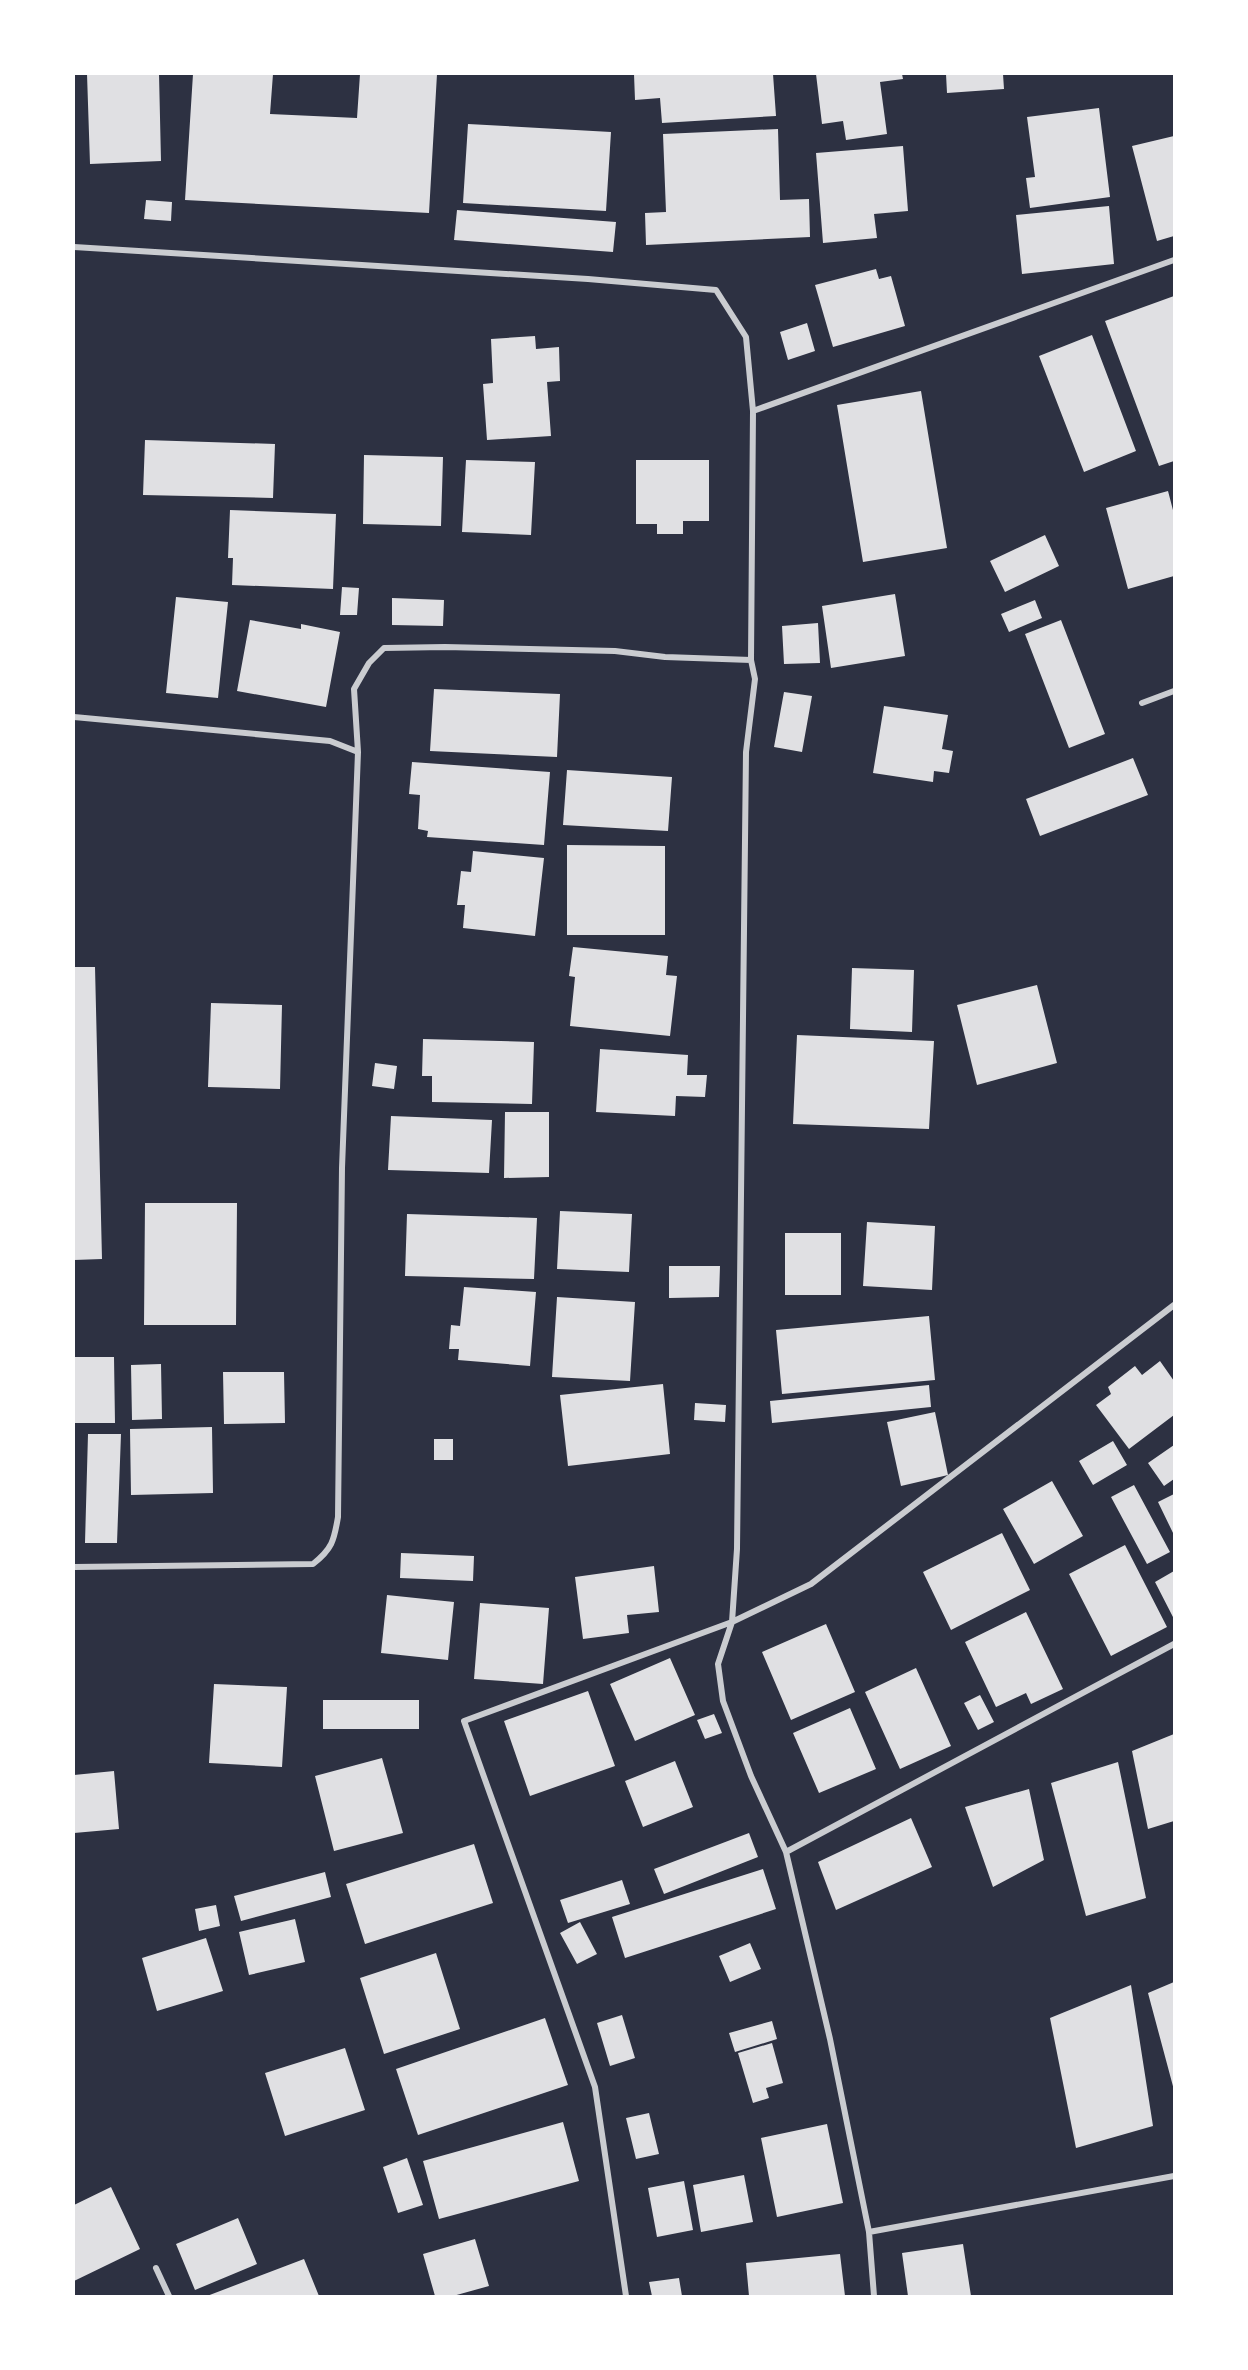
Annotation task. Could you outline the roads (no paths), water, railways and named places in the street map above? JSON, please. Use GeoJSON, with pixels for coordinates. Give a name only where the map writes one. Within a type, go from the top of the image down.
{"type":"FeatureCollection","features":[{"type":"Feature","properties":{"kind":"street"},"geometry":{"type":"LineString","coordinates":[[74,247],[588,279],[716,290],[746,337],[753,411],[751,660],[755,679],[746,752],[738,1549],[732,1622],[718,1664],[723,1701],[751,1776],[786,1852],[830,2039],[869,2232],[874,2296]]}},
{"type":"Feature","properties":{"kind":"street"},"geometry":{"type":"LineString","coordinates":[[753,411],[1174,260]]}},
{"type":"Feature","properties":{"kind":"street"},"geometry":{"type":"LineString","coordinates":[[74,1567],[312,1564],[326,1554],[334,1541],[338,1517],[342,1168],[358,752],[354,689],[369,663],[384,648],[445,646],[615,651],[665,657],[751,660]]}},
{"type":"Feature","properties":{"kind":"street"},"geometry":{"type":"LineString","coordinates":[[1142,703],[1174,691]]}},
{"type":"Feature","properties":{"kind":"street"},"geometry":{"type":"LineString","coordinates":[[74,717],[330,741],[358,752]]}},
{"type":"Feature","properties":{"kind":"street"},"geometry":{"type":"LineString","coordinates":[[626,2296],[596,2087],[464,1721],[732,1622],[811,1584],[1174,1305]]}},
{"type":"Feature","properties":{"kind":"street"},"geometry":{"type":"LineString","coordinates":[[786,1852],[1174,1644]]}},
{"type":"Feature","properties":{"kind":"street"},"geometry":{"type":"LineString","coordinates":[[869,2232],[1174,2176]]}},
{"type":"Feature","properties":{"kind":"street"},"geometry":{"type":"LineString","coordinates":[[156,2268],[169,2296]]}}]}
